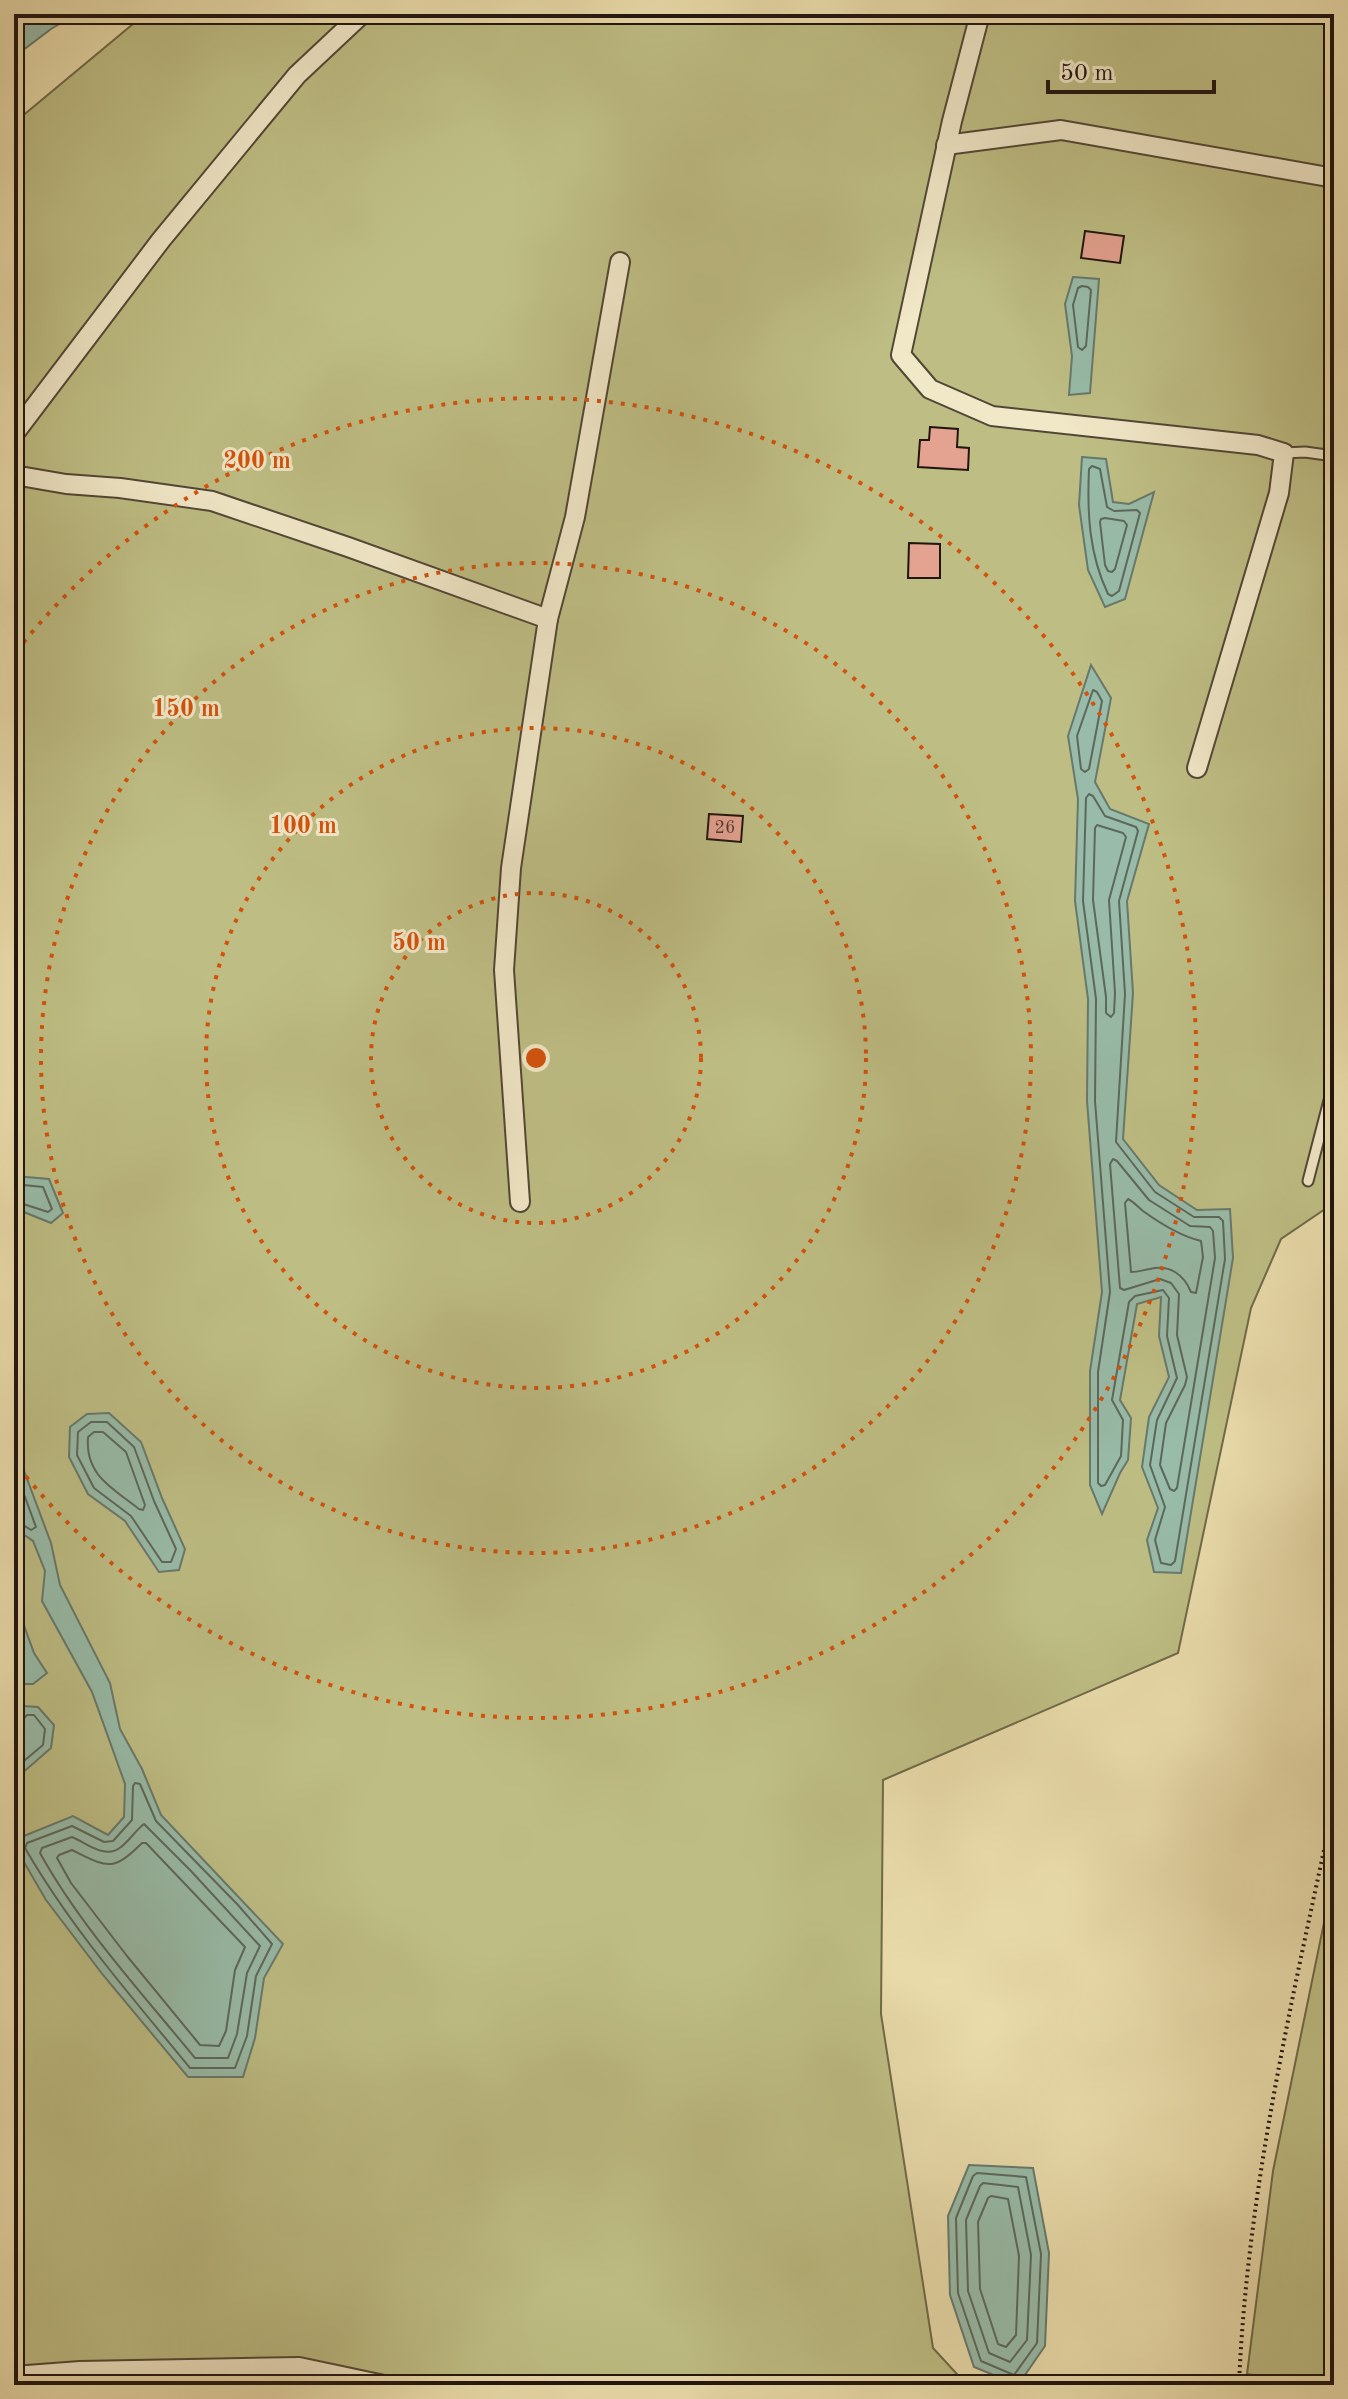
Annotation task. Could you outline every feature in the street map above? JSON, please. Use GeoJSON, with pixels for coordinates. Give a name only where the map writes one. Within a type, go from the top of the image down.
{"type":"FeatureCollection","features":[{"type":"Feature","properties":{"kind":"street"},"geometry":{"type":"LineString","coordinates":[[14,434],[161,240],[297,75],[362,14]]}},
{"type":"Feature","properties":{"kind":"street"},"geometry":{"type":"LineString","coordinates":[[980,14],[946,145],[901,355],[930,389],[992,416],[1258,445],[1284,453],[1279,493],[1197,768]]}},
{"type":"Feature","properties":{"kind":"street"},"geometry":{"type":"LineString","coordinates":[[946,145],[1061,130],[1334,178]]}},
{"type":"Feature","properties":{"kind":"street"},"geometry":{"type":"LineString","coordinates":[[520,1202],[504,970],[511,868],[548,619],[575,517],[620,262]]}},
{"type":"Feature","properties":{"kind":"street"},"geometry":{"type":"LineString","coordinates":[[14,475],[212,501],[548,619]]}},
{"type":"Feature","properties":{"kind":"street"},"geometry":{"type":"LineString","coordinates":[[14,2376],[80,2371],[299,2367],[384,2385]]}},
{"type":"Feature","properties":{"kind":"lane"},"geometry":{"type":"LineString","coordinates":[[1284,453],[1334,456]]}},
{"type":"Feature","properties":{"kind":"lane"},"geometry":{"type":"LineString","coordinates":[[1308,1181],[1334,1081]]}},
{"type":"Feature","properties":{"kind":"path"},"geometry":{"type":"LineString","coordinates":[[1239,2385],[1248,2252],[1291,2004],[1334,1804]]}},
{"type":"Feature","properties":{"kind":"green space"},"geometry":{"type":"Polygon","coordinates":[[[145,14],[1334,14],[1334,1203],[1281,1239],[1251,1308],[1178,1653],[883,1780],[881,2014],[933,2348],[967,2385],[14,2385],[14,123],[145,14]]]}},
{"type":"Feature","properties":{"kind":"green space"},"geometry":{"type":"Polygon","coordinates":[[[1334,1874],[1334,2385],[1311,2385],[1247,2374],[1273,2171],[1334,1874]]]}},
{"type":"Feature","properties":{"kind":"water"},"geometry":{"type":"Polygon","coordinates":[[[14,14],[76,14],[14,57],[14,14]]]}},
{"type":"Feature","properties":{"kind":"water"},"geometry":{"type":"Polygon","coordinates":[[[1073,277],[1099,279],[1090,393],[1069,395],[1072,356],[1065,304],[1073,277]]]}},
{"type":"Feature","properties":{"kind":"water"},"geometry":{"type":"Polygon","coordinates":[[[1082,457],[1106,459],[1113,502],[1129,504],[1154,492],[1125,599],[1105,607],[1088,570],[1079,505],[1082,457]]]}},
{"type":"Feature","properties":{"kind":"water"},"geometry":{"type":"Polygon","coordinates":[[[1091,665],[1111,698],[1095,782],[1110,809],[1149,824],[1127,901],[1133,993],[1123,1139],[1159,1185],[1197,1210],[1230,1209],[1233,1258],[1181,1573],[1154,1572],[1147,1540],[1158,1508],[1142,1467],[1149,1417],[1169,1377],[1159,1336],[1161,1297],[1137,1304],[1120,1400],[1131,1418],[1128,1460],[1102,1514],[1090,1485],[1090,1371],[1102,1292],[1087,1101],[1088,999],[1075,901],[1078,799],[1068,736],[1091,665]]]}},
{"type":"Feature","properties":{"kind":"water"},"geometry":{"type":"Polygon","coordinates":[[[14,1176],[49,1179],[63,1213],[51,1223],[14,1208],[14,1176]]]}},
{"type":"Feature","properties":{"kind":"water"},"geometry":{"type":"Polygon","coordinates":[[[109,1413],[141,1442],[185,1549],[179,1570],[159,1572],[125,1521],[88,1494],[69,1457],[70,1427],[87,1414],[109,1413]]]}},
{"type":"Feature","properties":{"kind":"water"},"geometry":{"type":"Polygon","coordinates":[[[14,1444],[51,1543],[60,1585],[110,1683],[120,1729],[142,1769],[161,1815],[283,1944],[264,1978],[255,2038],[243,2077],[188,2077],[103,1975],[46,1900],[14,1845],[14,1840],[73,1816],[108,1835],[124,1817],[125,1784],[92,1692],[42,1601],[45,1571],[33,1541],[14,1524],[14,1444]]]}},
{"type":"Feature","properties":{"kind":"water"},"geometry":{"type":"Polygon","coordinates":[[[14,1598],[34,1653],[47,1673],[33,1684],[17,1684],[14,1691],[14,1598]]]}},
{"type":"Feature","properties":{"kind":"water"},"geometry":{"type":"Polygon","coordinates":[[[22,1706],[38,1707],[54,1725],[51,1748],[20,1775],[14,1774],[14,1718],[22,1706]]]}},
{"type":"Feature","properties":{"kind":"water"},"geometry":{"type":"Polygon","coordinates":[[[969,2165],[1033,2168],[1049,2253],[1045,2346],[1018,2385],[974,2367],[950,2295],[948,2216],[969,2165]]]}},
{"type":"Feature","properties":{"kind":"building"},"geometry":{"type":"Polygon","coordinates":[[[1085,231],[1124,236],[1120,263],[1081,258],[1085,231]]]}},
{"type":"Feature","properties":{"kind":"building"},"geometry":{"type":"Polygon","coordinates":[[[930,427],[958,429],[957,447],[969,448],[968,470],[918,467],[920,440],[929,440],[930,427]]]}},
{"type":"Feature","properties":{"kind":"building"},"geometry":{"type":"Polygon","coordinates":[[[909,543],[940,544],[940,578],[908,578],[909,543]]]}},
{"type":"Feature","properties":{"kind":"building"},"geometry":{"type":"Polygon","coordinates":[[[709,814],[743,816],[741,842],[707,839],[709,814]]]}}]}
